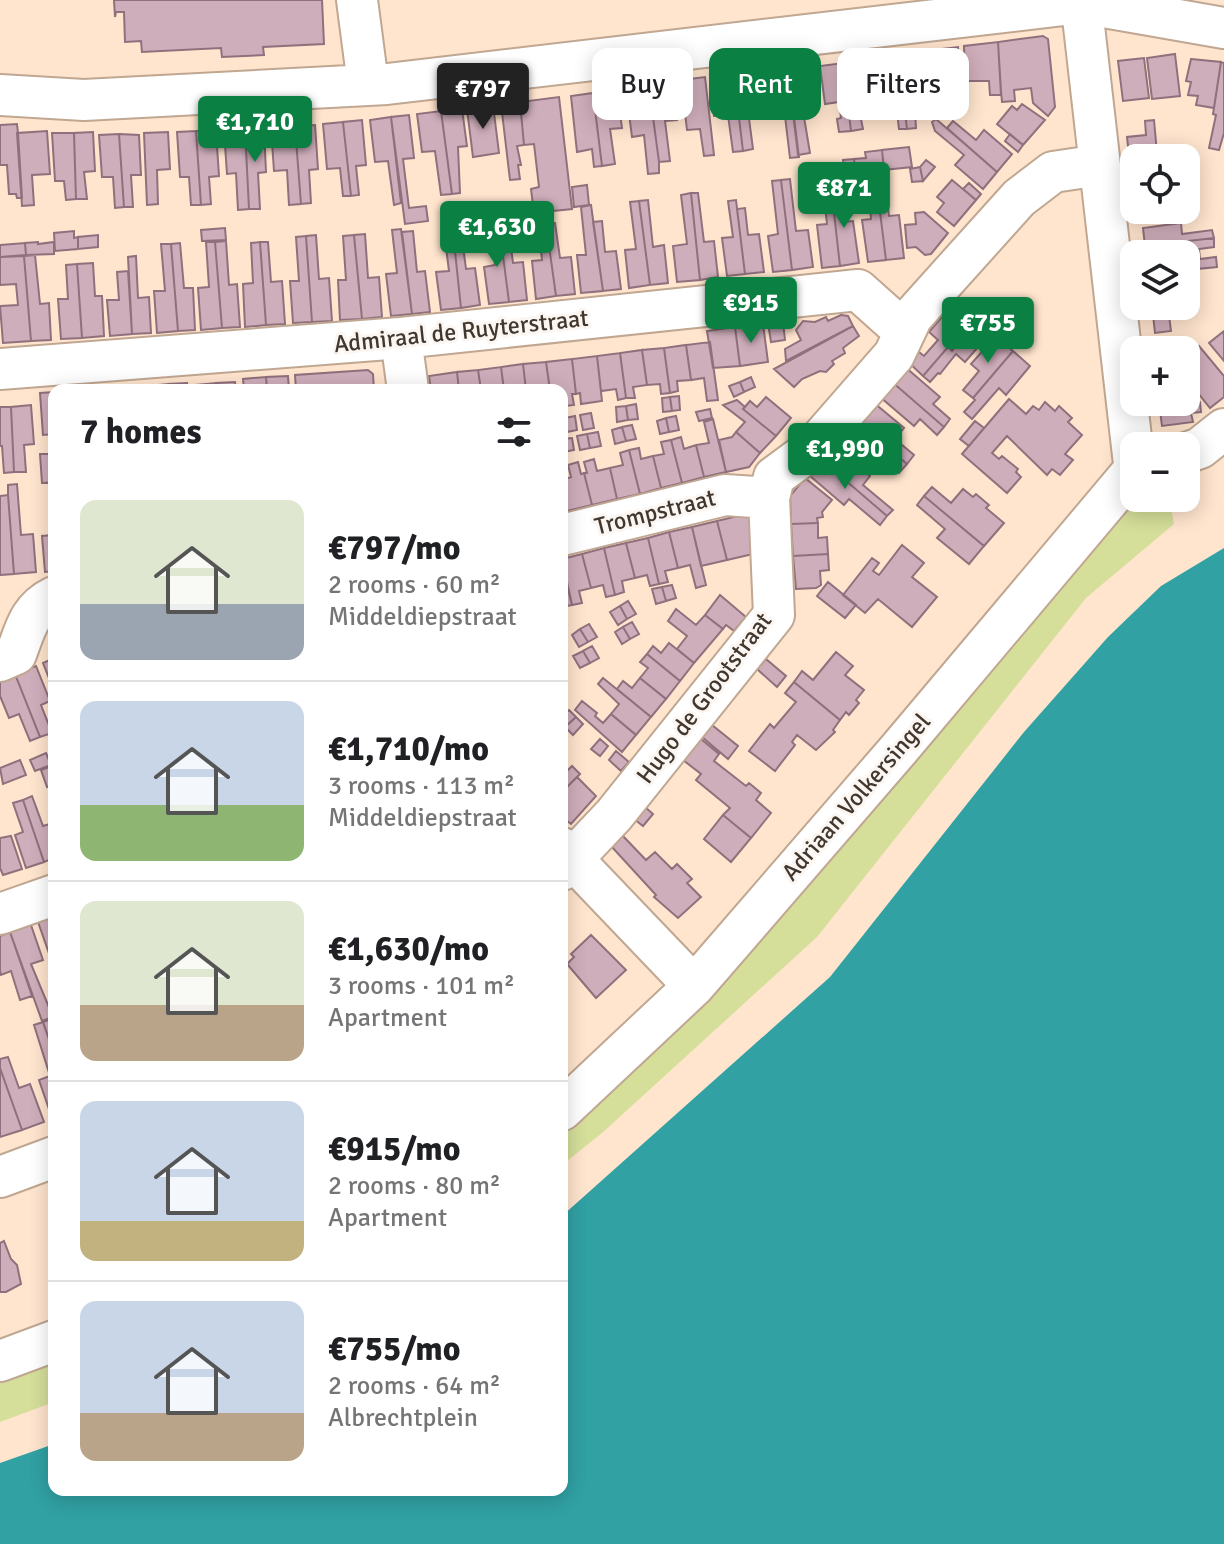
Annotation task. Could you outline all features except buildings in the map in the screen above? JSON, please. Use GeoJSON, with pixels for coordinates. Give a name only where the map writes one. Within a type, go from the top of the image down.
{"type":"FeatureCollection","features":[{"type":"Feature","properties":{"kind":"street"},"geometry":{"type":"LineString","coordinates":[[357,0],[368,84]]}},
{"type":"Feature","properties":{"kind":"street"},"geometry":{"type":"LineString","coordinates":[[0,95],[84,100],[387,84],[938,11],[1081,2],[1224,28]]}},
{"type":"Feature","properties":{"kind":"street"},"geometry":{"type":"LineString","coordinates":[[1081,2],[1130,432]]}},
{"type":"Feature","properties":{"kind":"street"},"geometry":{"type":"LineString","coordinates":[[769,498],[774,477],[812,449],[894,355],[912,317],[1019,198],[1053,172],[1100,165]]}},
{"type":"Feature","properties":{"kind":"street","name":"Admiraal de Ruyterstraat"},"geometry":{"type":"LineString","coordinates":[[0,369],[401,338],[858,290],[905,332]]}},
{"type":"Feature","properties":{"kind":"street"},"geometry":{"type":"LineString","coordinates":[[401,338],[407,384]]}},
{"type":"Feature","properties":{"kind":"street"},"geometry":{"type":"LineString","coordinates":[[1200,448],[1224,429]]}},
{"type":"Feature","properties":{"kind":"street","name":"Adriaan Volkersingel"},"geometry":{"type":"LineString","coordinates":[[568,1104],[694,986],[909,737],[1120,484]]}},
{"type":"Feature","properties":{"kind":"street","name":"Trompstraat"},"geometry":{"type":"LineString","coordinates":[[568,534],[725,495],[769,498]]}},
{"type":"Feature","properties":{"kind":"street","name":"Hugo de Grootstraat"},"geometry":{"type":"LineString","coordinates":[[568,857],[614,815],[774,615],[769,498]]}},
{"type":"Feature","properties":{"kind":"street"},"geometry":{"type":"LineString","coordinates":[[0,661],[16,654],[30,614],[48,600]]}},
{"type":"Feature","properties":{"kind":"street"},"geometry":{"type":"LineString","coordinates":[[568,861],[694,986]]}},
{"type":"Feature","properties":{"kind":"street"},"geometry":{"type":"LineString","coordinates":[[0,914],[48,897]]}},
{"type":"Feature","properties":{"kind":"street"},"geometry":{"type":"LineString","coordinates":[[0,1177],[48,1159]]}},
{"type":"Feature","properties":{"kind":"street"},"geometry":{"type":"LineString","coordinates":[[0,1361],[48,1343]]}},
{"type":"Feature","properties":{"kind":"green space"},"geometry":{"type":"Polygon","coordinates":[[[1121,512],[1172,512],[1174,524],[1086,598],[817,937],[602,1133],[568,1160],[568,1100],[1121,512]]]}},
{"type":"Feature","properties":{"kind":"green space"},"geometry":{"type":"Polygon","coordinates":[[[48,1357],[48,1404],[0,1422],[0,1374],[48,1357]]]}},
{"type":"Feature","properties":{"kind":"water"},"geometry":{"type":"Polygon","coordinates":[[[1224,548],[1224,1544],[0,1544],[0,1463],[48,1446],[48,1496],[568,1496],[568,1211],[830,977],[1024,732],[1108,637],[1161,586],[1224,548]]]}}]}
